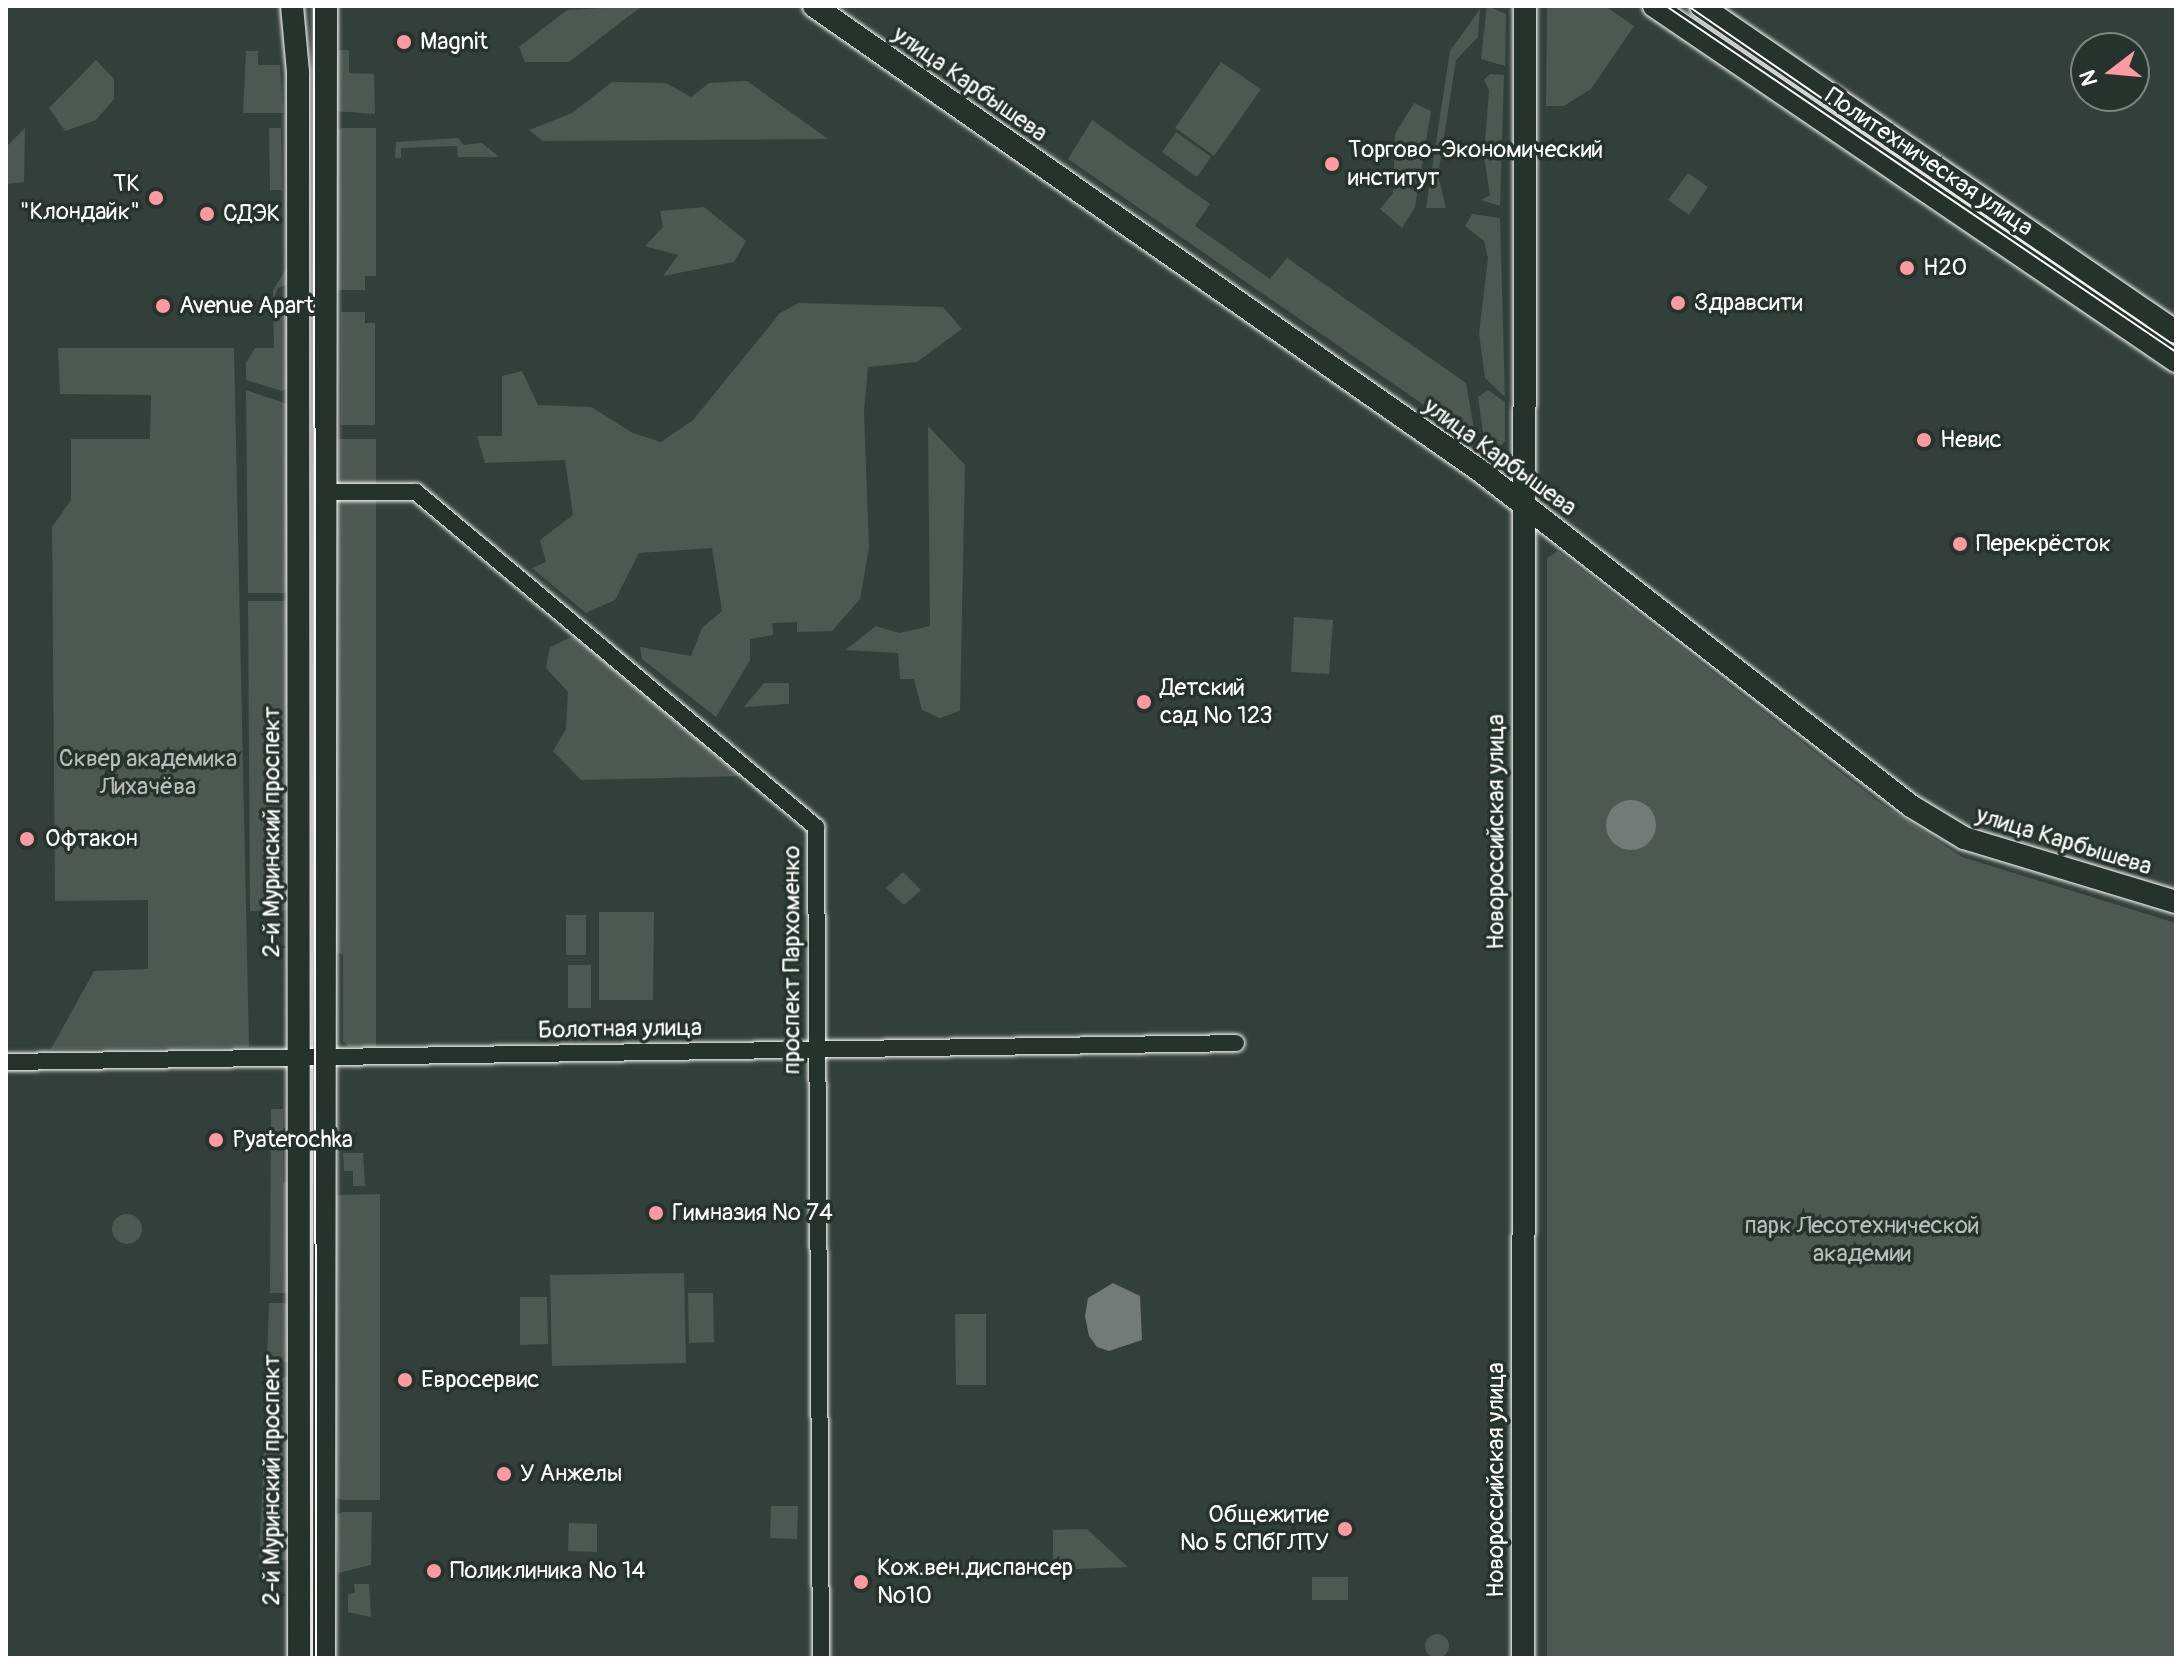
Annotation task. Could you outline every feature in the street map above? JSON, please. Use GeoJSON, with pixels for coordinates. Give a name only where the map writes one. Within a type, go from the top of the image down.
{"type":"FeatureCollection","features":[{"type":"Feature","properties":{"kind":"main road","name":"2-й Муринский проспект"},"geometry":{"type":"LineString","coordinates":[[292,6],[298,72],[299,1658]]}},
{"type":"Feature","properties":{"kind":"main road"},"geometry":{"type":"LineString","coordinates":[[324,1658],[326,6]]}},
{"type":"Feature","properties":{"kind":"main road","name":"улица Карбышева"},"geometry":{"type":"LineString","coordinates":[[814,6],[1522,505],[1936,822],[1964,838],[2176,902]]}},
{"type":"Feature","properties":{"kind":"main road","name":"Новороссийская улица"},"geometry":{"type":"LineString","coordinates":[[1523,1658],[1525,6]]}},
{"type":"Feature","properties":{"kind":"main road","name":"Политехническая улица"},"geometry":{"type":"LineString","coordinates":[[1654,6],[2176,361]]}},
{"type":"Feature","properties":{"kind":"main road","name":"Политехническая улица"},"geometry":{"type":"LineString","coordinates":[[1701,6],[2176,332]]}},
{"type":"Feature","properties":{"kind":"street","name":"проспект Пархоменко"},"geometry":{"type":"LineString","coordinates":[[324,492],[416,492],[816,827],[821,1658]]}},
{"type":"Feature","properties":{"kind":"street","name":"Болотная улица"},"geometry":{"type":"LineString","coordinates":[[6,1062],[323,1060],[1236,1043]]}},
{"type":"Feature","properties":{"kind":"green space"},"geometry":{"type":"Polygon","coordinates":[[[642,6],[569,62],[525,62],[519,47],[567,10],[642,6]]]}},
{"type":"Feature","properties":{"kind":"green space"},"geometry":{"type":"Polygon","coordinates":[[[1487,6],[1506,14],[1505,66],[1481,59],[1487,6]]]}},
{"type":"Feature","properties":{"kind":"green space"},"geometry":{"type":"Polygon","coordinates":[[[1547,6],[1605,6],[1634,26],[1591,89],[1564,106],[1546,106],[1547,6]]]}},
{"type":"Feature","properties":{"kind":"green space"},"geometry":{"type":"Polygon","coordinates":[[[1480,9],[1478,37],[1456,60],[1438,175],[1446,208],[1426,208],[1450,51],[1480,9]]]}},
{"type":"Feature","properties":{"kind":"green space"},"geometry":{"type":"Polygon","coordinates":[[[338,50],[349,50],[349,73],[374,74],[375,114],[335,111],[338,50]]]}},
{"type":"Feature","properties":{"kind":"green space"},"geometry":{"type":"Polygon","coordinates":[[[246,51],[258,51],[258,65],[280,65],[283,113],[243,113],[246,51]]]}},
{"type":"Feature","properties":{"kind":"green space"},"geometry":{"type":"Polygon","coordinates":[[[96,60],[114,79],[114,99],[96,120],[65,131],[49,108],[96,60]]]}},
{"type":"Feature","properties":{"kind":"green space"},"geometry":{"type":"Polygon","coordinates":[[[1221,62],[1261,89],[1214,156],[1175,128],[1221,62]]]}},
{"type":"Feature","properties":{"kind":"green space"},"geometry":{"type":"Polygon","coordinates":[[[1490,74],[1504,75],[1500,206],[1481,200],[1490,195],[1484,156],[1489,90],[1484,80],[1490,74]]]}},
{"type":"Feature","properties":{"kind":"green space"},"geometry":{"type":"Polygon","coordinates":[[[747,81],[828,139],[543,141],[529,130],[572,113],[612,82],[666,83],[691,97],[709,83],[747,81]]]}},
{"type":"Feature","properties":{"kind":"green space"},"geometry":{"type":"Polygon","coordinates":[[[1414,103],[1431,111],[1415,207],[1402,228],[1380,209],[1393,193],[1395,134],[1414,103]]]}},
{"type":"Feature","properties":{"kind":"green space"},"geometry":{"type":"Polygon","coordinates":[[[1092,120],[1210,204],[1195,226],[1270,279],[1287,258],[1466,383],[1476,441],[1068,159],[1092,120]]]}},
{"type":"Feature","properties":{"kind":"green space"},"geometry":{"type":"Polygon","coordinates":[[[25,128],[24,182],[6,184],[6,147],[25,128]]]}},
{"type":"Feature","properties":{"kind":"green space"},"geometry":{"type":"Polygon","coordinates":[[[269,128],[281,128],[282,190],[270,190],[269,128]]]}},
{"type":"Feature","properties":{"kind":"green space"},"geometry":{"type":"Polygon","coordinates":[[[376,128],[376,276],[365,276],[365,290],[335,290],[335,130],[376,128]]]}},
{"type":"Feature","properties":{"kind":"green space"},"geometry":{"type":"Polygon","coordinates":[[[1176,132],[1211,157],[1197,177],[1162,152],[1176,132]]]}},
{"type":"Feature","properties":{"kind":"green space"},"geometry":{"type":"Polygon","coordinates":[[[458,138],[464,145],[482,143],[499,157],[458,157],[457,146],[401,148],[401,158],[395,158],[396,142],[458,138]]]}},
{"type":"Feature","properties":{"kind":"green space"},"geometry":{"type":"Polygon","coordinates":[[[1688,173],[1708,187],[1689,215],[1668,200],[1688,173]]]}},
{"type":"Feature","properties":{"kind":"green space"},"geometry":{"type":"Polygon","coordinates":[[[704,207],[746,241],[734,262],[663,276],[678,255],[645,246],[663,227],[660,211],[704,207]]]}},
{"type":"Feature","properties":{"kind":"green space"},"geometry":{"type":"Polygon","coordinates":[[[1472,214],[1500,218],[1505,397],[1485,378],[1479,333],[1488,258],[1484,241],[1465,226],[1472,214]]]}},
{"type":"Feature","properties":{"kind":"green space"},"geometry":{"type":"Polygon","coordinates":[[[288,266],[288,284],[278,288],[274,299],[288,313],[289,388],[282,391],[246,380],[246,363],[255,348],[274,348],[273,290],[288,266]]]}},
{"type":"Feature","properties":{"kind":"green space"},"geometry":{"type":"Polygon","coordinates":[[[799,303],[943,307],[962,329],[917,362],[868,367],[864,412],[869,548],[860,599],[832,631],[797,632],[797,622],[772,623],[773,635],[750,639],[750,660],[716,717],[642,659],[640,647],[691,656],[702,628],[722,611],[712,548],[639,553],[615,600],[586,613],[532,568],[546,562],[540,540],[573,515],[565,460],[485,463],[477,436],[502,436],[502,376],[522,371],[538,405],[591,407],[633,433],[661,442],[693,420],[780,313],[799,303]]]}},
{"type":"Feature","properties":{"kind":"green space"},"geometry":{"type":"Polygon","coordinates":[[[341,312],[365,312],[365,323],[375,323],[375,425],[341,425],[341,312]]]}},
{"type":"Feature","properties":{"kind":"green space","name":"Сквер академика Лихачёва"},"geometry":{"type":"Polygon","coordinates":[[[58,348],[234,348],[249,1047],[51,1049],[94,971],[148,969],[148,900],[55,901],[52,527],[71,500],[71,439],[150,439],[151,395],[60,394],[58,348]]]}},
{"type":"Feature","properties":{"kind":"green space"},"geometry":{"type":"Polygon","coordinates":[[[246,390],[290,405],[290,593],[248,593],[246,390]]]}},
{"type":"Feature","properties":{"kind":"green space"},"geometry":{"type":"Polygon","coordinates":[[[1488,390],[1505,402],[1505,441],[1496,451],[1485,446],[1478,397],[1488,390]]]}},
{"type":"Feature","properties":{"kind":"green space"},"geometry":{"type":"Polygon","coordinates":[[[928,426],[965,465],[960,711],[940,718],[922,710],[914,679],[900,679],[898,653],[845,650],[876,626],[899,633],[930,626],[928,426]]]}},
{"type":"Feature","properties":{"kind":"green space"},"geometry":{"type":"Polygon","coordinates":[[[335,439],[376,439],[376,485],[335,485],[335,439]]]}},
{"type":"Feature","properties":{"kind":"green space"},"geometry":{"type":"Polygon","coordinates":[[[335,498],[376,498],[376,1047],[349,1047],[343,1041],[343,954],[336,953],[335,498]]]}},
{"type":"Feature","properties":{"kind":"green space","name":"парк Лесотехнической академии"},"geometry":{"type":"Polygon","coordinates":[[[1558,551],[1876,800],[1962,857],[2176,923],[2176,1658],[1547,1658],[1547,558],[1558,551]]]}},
{"type":"Feature","properties":{"kind":"green space"},"geometry":{"type":"Polygon","coordinates":[[[248,601],[289,601],[290,910],[250,911],[248,601]]]}},
{"type":"Feature","properties":{"kind":"green space"},"geometry":{"type":"Polygon","coordinates":[[[1294,617],[1333,620],[1329,674],[1291,672],[1294,617]]]}},
{"type":"Feature","properties":{"kind":"green space"},"geometry":{"type":"Polygon","coordinates":[[[576,635],[747,776],[581,780],[553,751],[566,729],[568,692],[546,668],[550,647],[576,635]]]}},
{"type":"Feature","properties":{"kind":"green space"},"geometry":{"type":"Polygon","coordinates":[[[764,683],[789,683],[789,704],[744,707],[764,683]]]}},
{"type":"Feature","properties":{"kind":"green space"},"geometry":{"type":"Polygon","coordinates":[[[903,872],[921,890],[904,905],[886,888],[903,872]]]}},
{"type":"Feature","properties":{"kind":"green space"},"geometry":{"type":"Polygon","coordinates":[[[599,912],[654,912],[653,1000],[599,1000],[599,912]]]}},
{"type":"Feature","properties":{"kind":"green space"},"geometry":{"type":"Polygon","coordinates":[[[566,915],[586,915],[586,955],[566,955],[566,915]]]}},
{"type":"Feature","properties":{"kind":"green space"},"geometry":{"type":"Polygon","coordinates":[[[568,965],[591,965],[591,1008],[568,1008],[568,965]]]}},
{"type":"Feature","properties":{"kind":"green space"},"geometry":{"type":"Polygon","coordinates":[[[271,1109],[283,1109],[283,1182],[290,1182],[290,1293],[270,1293],[271,1109]]]}},
{"type":"Feature","properties":{"kind":"green space"},"geometry":{"type":"Polygon","coordinates":[[[343,1153],[363,1153],[365,1186],[353,1186],[353,1171],[344,1171],[343,1153]]]}},
{"type":"Feature","properties":{"kind":"green space"},"geometry":{"type":"Polygon","coordinates":[[[380,1194],[380,1500],[344,1500],[336,1498],[336,1195],[380,1194]]]}},
{"type":"Feature","properties":{"kind":"green space"},"geometry":{"type":"Polygon","coordinates":[[[127,1214],[138,1218],[142,1229],[138,1240],[127,1244],[116,1240],[112,1229],[116,1218],[127,1214]]]}},
{"type":"Feature","properties":{"kind":"green space"},"geometry":{"type":"Polygon","coordinates":[[[684,1273],[686,1363],[552,1366],[550,1275],[684,1273]]]}},
{"type":"Feature","properties":{"kind":"green space"},"geometry":{"type":"Polygon","coordinates":[[[688,1293],[713,1293],[714,1342],[689,1343],[688,1293]]]}},
{"type":"Feature","properties":{"kind":"green space"},"geometry":{"type":"Polygon","coordinates":[[[520,1297],[547,1297],[548,1344],[520,1345],[520,1297]]]}},
{"type":"Feature","properties":{"kind":"green space"},"geometry":{"type":"Polygon","coordinates":[[[269,1303],[290,1303],[291,1362],[267,1363],[269,1303]]]}},
{"type":"Feature","properties":{"kind":"green space"},"geometry":{"type":"Polygon","coordinates":[[[955,1314],[986,1314],[986,1385],[956,1385],[955,1314]]]}},
{"type":"Feature","properties":{"kind":"green space"},"geometry":{"type":"Polygon","coordinates":[[[291,1377],[291,1560],[259,1561],[267,1378],[291,1377]]]}},
{"type":"Feature","properties":{"kind":"green space"},"geometry":{"type":"Polygon","coordinates":[[[771,1506],[798,1506],[797,1539],[770,1538],[771,1506]]]}},
{"type":"Feature","properties":{"kind":"green space"},"geometry":{"type":"Polygon","coordinates":[[[343,1512],[372,1512],[371,1565],[338,1573],[336,1515],[343,1512]]]}},
{"type":"Feature","properties":{"kind":"green space"},"geometry":{"type":"Polygon","coordinates":[[[569,1523],[597,1524],[597,1552],[568,1551],[569,1523]]]}},
{"type":"Feature","properties":{"kind":"green space"},"geometry":{"type":"Polygon","coordinates":[[[1087,1529],[1128,1567],[1053,1570],[1053,1530],[1087,1529]]]}},
{"type":"Feature","properties":{"kind":"green space"},"geometry":{"type":"Polygon","coordinates":[[[1312,1577],[1348,1577],[1348,1600],[1312,1600],[1312,1577]]]}},
{"type":"Feature","properties":{"kind":"green space"},"geometry":{"type":"Polygon","coordinates":[[[354,1584],[369,1584],[371,1617],[348,1612],[348,1594],[355,1593],[354,1584]]]}},
{"type":"Feature","properties":{"kind":"green space"},"geometry":{"type":"Polygon","coordinates":[[[1437,1634],[1448,1641],[1449,1646],[1442,1657],[1437,1658],[1426,1651],[1425,1646],[1432,1635],[1437,1634]]]}},
{"type":"Feature","properties":{"kind":"shaded area"},"geometry":{"type":"Polygon","coordinates":[[[1621,801],[1641,801],[1655,815],[1655,835],[1641,849],[1621,849],[1607,835],[1607,815],[1621,801]]]}},
{"type":"Feature","properties":{"kind":"shaded area"},"geometry":{"type":"Polygon","coordinates":[[[1113,1283],[1140,1296],[1142,1340],[1109,1351],[1097,1347],[1089,1336],[1085,1316],[1088,1298],[1113,1283]]]}},
{"type":"Feature","properties":{"kind":"tram line"},"geometry":{"type":"LineString","coordinates":[[314,6],[316,1658]]}},
{"type":"Feature","properties":{"kind":"tram line"},"geometry":{"type":"LineString","coordinates":[[1666,6],[2176,352]]}},
{"type":"Feature","properties":{"kind":"tram line"},"geometry":{"type":"LineString","coordinates":[[1688,6],[1833,106]]}},
{"type":"Feature","properties":{"kind":"place","name":"Magnit"},"geometry":{"type":"Point","coordinates":[404,42]}},
{"type":"Feature","properties":{"kind":"place","name":"Торгово-Экономический институт"},"geometry":{"type":"Point","coordinates":[1332,164]}},
{"type":"Feature","properties":{"kind":"place","name":"ТК \"Клондайк\""},"geometry":{"type":"Point","coordinates":[156,198]}},
{"type":"Feature","properties":{"kind":"place","name":"СДЭК"},"geometry":{"type":"Point","coordinates":[207,214]}},
{"type":"Feature","properties":{"kind":"place","name":"H2O"},"geometry":{"type":"Point","coordinates":[1907,268]}},
{"type":"Feature","properties":{"kind":"place","name":"Здравсити"},"geometry":{"type":"Point","coordinates":[1678,303]}},
{"type":"Feature","properties":{"kind":"place","name":"Avenue Apart"},"geometry":{"type":"Point","coordinates":[163,306]}},
{"type":"Feature","properties":{"kind":"place","name":"Невис"},"geometry":{"type":"Point","coordinates":[1924,440]}},
{"type":"Feature","properties":{"kind":"place","name":"Перекрёсток"},"geometry":{"type":"Point","coordinates":[1960,544]}},
{"type":"Feature","properties":{"kind":"place","name":"Детский сад № 123"},"geometry":{"type":"Point","coordinates":[1144,702]}},
{"type":"Feature","properties":{"kind":"place","name":"Офтакон"},"geometry":{"type":"Point","coordinates":[27,839]}},
{"type":"Feature","properties":{"kind":"place","name":"Pyaterochka"},"geometry":{"type":"Point","coordinates":[216,1140]}},
{"type":"Feature","properties":{"kind":"place","name":"Гимназия № 74"},"geometry":{"type":"Point","coordinates":[656,1213]}},
{"type":"Feature","properties":{"kind":"place","name":"Евросервис"},"geometry":{"type":"Point","coordinates":[405,1380]}},
{"type":"Feature","properties":{"kind":"place","name":"У Анжелы"},"geometry":{"type":"Point","coordinates":[504,1474]}},
{"type":"Feature","properties":{"kind":"place","name":"Общежитие № 5 СПбГЛТУ"},"geometry":{"type":"Point","coordinates":[1345,1529]}},
{"type":"Feature","properties":{"kind":"place","name":"Поликлиника № 14"},"geometry":{"type":"Point","coordinates":[434,1571]}},
{"type":"Feature","properties":{"kind":"place","name":"Кож.вен.диспансер №10"},"geometry":{"type":"Point","coordinates":[861,1582]}}]}
